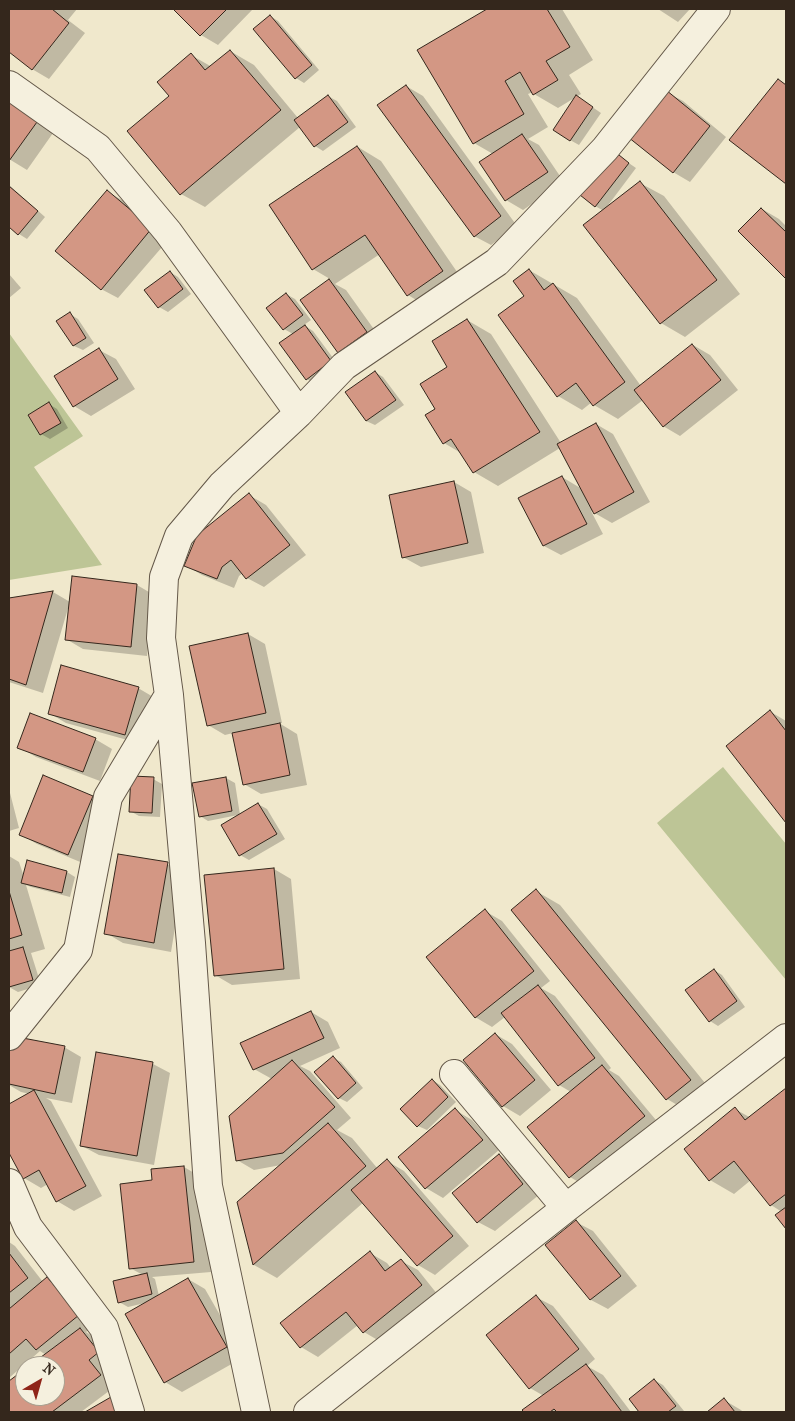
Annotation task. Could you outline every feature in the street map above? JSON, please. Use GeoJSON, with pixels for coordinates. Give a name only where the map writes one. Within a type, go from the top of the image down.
{"type":"FeatureCollection","features":[{"type":"Feature","properties":{"kind":"street"},"geometry":{"type":"LineString","coordinates":[[256,1412],[208,1186],[191,943],[169,695],[161,638],[164,577],[179,536],[222,485],[299,413],[344,366],[497,262],[605,149],[716,9]]}},
{"type":"Feature","properties":{"kind":"street"},"geometry":{"type":"LineString","coordinates":[[9,85],[98,148],[168,232],[299,413]]}},
{"type":"Feature","properties":{"kind":"street"},"geometry":{"type":"LineString","coordinates":[[9,1036],[78,950],[108,798],[169,695]]}},
{"type":"Feature","properties":{"kind":"street"},"geometry":{"type":"LineString","coordinates":[[308,1412],[566,1208],[786,1038]]}},
{"type":"Feature","properties":{"kind":"street"},"geometry":{"type":"LineString","coordinates":[[454,1074],[566,1208]]}},
{"type":"Feature","properties":{"kind":"street"},"geometry":{"type":"LineString","coordinates":[[9,1183],[28,1227],[104,1328],[130,1412]]}},
{"type":"Feature","properties":{"kind":"green space"},"geometry":{"type":"Polygon","coordinates":[[[9,333],[83,436],[34,467],[102,565],[9,580],[9,333]]]}},
{"type":"Feature","properties":{"kind":"green space"},"geometry":{"type":"Polygon","coordinates":[[[723,767],[786,844],[786,980],[657,823],[723,767]]]}},
{"type":"Feature","properties":{"kind":"building"},"geometry":{"type":"Polygon","coordinates":[[[9,9],[52,9],[69,23],[32,70],[9,52],[9,9]]]}},
{"type":"Feature","properties":{"kind":"building"},"geometry":{"type":"Polygon","coordinates":[[[173,9],[227,9],[200,36],[173,9]]]}},
{"type":"Feature","properties":{"kind":"building"},"geometry":{"type":"Polygon","coordinates":[[[487,9],[547,9],[570,47],[546,61],[558,80],[533,95],[520,72],[505,81],[524,114],[473,144],[417,50],[487,9]]]}},
{"type":"Feature","properties":{"kind":"building"},"geometry":{"type":"Polygon","coordinates":[[[270,15],[312,65],[295,79],[253,29],[270,15]]]}},
{"type":"Feature","properties":{"kind":"building"},"geometry":{"type":"Polygon","coordinates":[[[230,50],[281,110],[180,195],[127,131],[169,96],[157,82],[191,53],[205,70],[230,50]]]}},
{"type":"Feature","properties":{"kind":"building"},"geometry":{"type":"Polygon","coordinates":[[[778,79],[786,85],[786,184],[729,140],[778,79]]]}},
{"type":"Feature","properties":{"kind":"building"},"geometry":{"type":"Polygon","coordinates":[[[406,85],[501,216],[474,237],[377,105],[406,85]]]}},
{"type":"Feature","properties":{"kind":"building"},"geometry":{"type":"Polygon","coordinates":[[[666,90],[710,126],[673,173],[628,137],[666,90]]]}},
{"type":"Feature","properties":{"kind":"building"},"geometry":{"type":"Polygon","coordinates":[[[328,95],[348,122],[314,147],[294,120],[328,95]]]}},
{"type":"Feature","properties":{"kind":"building"},"geometry":{"type":"Polygon","coordinates":[[[576,95],[593,107],[570,141],[553,130],[576,95]]]}},
{"type":"Feature","properties":{"kind":"building"},"geometry":{"type":"Polygon","coordinates":[[[9,101],[37,122],[9,161],[9,101]]]}},
{"type":"Feature","properties":{"kind":"building"},"geometry":{"type":"Polygon","coordinates":[[[522,134],[548,172],[505,201],[479,162],[522,134]]]}},
{"type":"Feature","properties":{"kind":"building"},"geometry":{"type":"Polygon","coordinates":[[[357,146],[443,271],[407,296],[365,235],[312,270],[269,205],[357,146]]]}},
{"type":"Feature","properties":{"kind":"building"},"geometry":{"type":"Polygon","coordinates":[[[614,151],[629,163],[595,207],[580,195],[614,151]]]}},
{"type":"Feature","properties":{"kind":"building"},"geometry":{"type":"Polygon","coordinates":[[[640,181],[717,280],[660,324],[583,225],[640,181]]]}},
{"type":"Feature","properties":{"kind":"building"},"geometry":{"type":"Polygon","coordinates":[[[9,186],[38,211],[18,235],[9,227],[9,186]]]}},
{"type":"Feature","properties":{"kind":"building"},"geometry":{"type":"Polygon","coordinates":[[[107,190],[152,228],[101,290],[55,251],[107,190]]]}},
{"type":"Feature","properties":{"kind":"building"},"geometry":{"type":"Polygon","coordinates":[[[761,208],[786,232],[786,279],[738,231],[761,208]]]}},
{"type":"Feature","properties":{"kind":"building"},"geometry":{"type":"Polygon","coordinates":[[[529,269],[544,290],[553,283],[625,382],[593,406],[576,383],[557,397],[498,315],[524,296],[513,281],[529,269]]]}},
{"type":"Feature","properties":{"kind":"building"},"geometry":{"type":"Polygon","coordinates":[[[170,271],[183,289],[158,308],[144,290],[170,271]]]}},
{"type":"Feature","properties":{"kind":"building"},"geometry":{"type":"Polygon","coordinates":[[[329,279],[367,332],[338,353],[300,300],[329,279]]]}},
{"type":"Feature","properties":{"kind":"building"},"geometry":{"type":"Polygon","coordinates":[[[286,293],[303,315],[283,330],[266,308],[286,293]]]}},
{"type":"Feature","properties":{"kind":"building"},"geometry":{"type":"Polygon","coordinates":[[[70,312],[86,338],[73,346],[56,321],[70,312]]]}},
{"type":"Feature","properties":{"kind":"building"},"geometry":{"type":"Polygon","coordinates":[[[467,319],[540,432],[473,473],[451,439],[443,444],[425,415],[435,409],[420,384],[447,367],[432,341],[467,319]]]}},
{"type":"Feature","properties":{"kind":"building"},"geometry":{"type":"Polygon","coordinates":[[[305,325],[331,361],[306,380],[279,343],[305,325]]]}},
{"type":"Feature","properties":{"kind":"building"},"geometry":{"type":"Polygon","coordinates":[[[692,344],[721,380],[663,427],[634,390],[692,344]]]}},
{"type":"Feature","properties":{"kind":"building"},"geometry":{"type":"Polygon","coordinates":[[[99,348],[118,379],[73,407],[54,376],[99,348]]]}},
{"type":"Feature","properties":{"kind":"building"},"geometry":{"type":"Polygon","coordinates":[[[375,371],[396,400],[366,421],[345,392],[375,371]]]}},
{"type":"Feature","properties":{"kind":"building"},"geometry":{"type":"Polygon","coordinates":[[[49,402],[61,423],[40,435],[28,415],[49,402]]]}},
{"type":"Feature","properties":{"kind":"building"},"geometry":{"type":"Polygon","coordinates":[[[596,423],[634,492],[594,514],[557,444],[596,423]]]}},
{"type":"Feature","properties":{"kind":"building"},"geometry":{"type":"Polygon","coordinates":[[[562,476],[587,524],[543,546],[518,498],[562,476]]]}},
{"type":"Feature","properties":{"kind":"building"},"geometry":{"type":"Polygon","coordinates":[[[454,481],[468,543],[402,558],[389,495],[454,481]]]}},
{"type":"Feature","properties":{"kind":"building"},"geometry":{"type":"Polygon","coordinates":[[[249,493],[290,545],[246,579],[231,560],[222,567],[217,579],[184,566],[197,535],[249,493]]]}},
{"type":"Feature","properties":{"kind":"building"},"geometry":{"type":"Polygon","coordinates":[[[72,576],[137,584],[131,647],[65,640],[72,576]]]}},
{"type":"Feature","properties":{"kind":"building"},"geometry":{"type":"Polygon","coordinates":[[[53,591],[26,685],[9,679],[9,598],[53,591]]]}},
{"type":"Feature","properties":{"kind":"building"},"geometry":{"type":"Polygon","coordinates":[[[248,633],[266,713],[207,726],[189,646],[248,633]]]}},
{"type":"Feature","properties":{"kind":"building"},"geometry":{"type":"Polygon","coordinates":[[[61,665],[139,687],[125,735],[48,714],[61,665]]]}},
{"type":"Feature","properties":{"kind":"building"},"geometry":{"type":"Polygon","coordinates":[[[770,710],[786,731],[786,823],[726,746],[770,710]]]}},
{"type":"Feature","properties":{"kind":"building"},"geometry":{"type":"Polygon","coordinates":[[[30,713],[96,738],[83,772],[17,748],[30,713]]]}},
{"type":"Feature","properties":{"kind":"building"},"geometry":{"type":"Polygon","coordinates":[[[280,723],[290,775],[243,785],[232,733],[280,723]]]}},
{"type":"Feature","properties":{"kind":"building"},"geometry":{"type":"Polygon","coordinates":[[[43,775],[93,796],[68,855],[19,835],[43,775]]]}},
{"type":"Feature","properties":{"kind":"building"},"geometry":{"type":"Polygon","coordinates":[[[131,776],[154,777],[152,813],[129,812],[131,776]]]}},
{"type":"Feature","properties":{"kind":"building"},"geometry":{"type":"Polygon","coordinates":[[[226,777],[232,811],[199,817],[192,783],[226,777]]]}},
{"type":"Feature","properties":{"kind":"building"},"geometry":{"type":"Polygon","coordinates":[[[258,803],[277,834],[239,856],[221,825],[258,803]]]}},
{"type":"Feature","properties":{"kind":"building"},"geometry":{"type":"Polygon","coordinates":[[[118,854],[168,862],[154,943],[104,934],[118,854]]]}},
{"type":"Feature","properties":{"kind":"building"},"geometry":{"type":"Polygon","coordinates":[[[27,860],[67,871],[62,893],[21,883],[27,860]]]}},
{"type":"Feature","properties":{"kind":"building"},"geometry":{"type":"Polygon","coordinates":[[[274,868],[284,969],[214,976],[204,875],[274,868]]]}},
{"type":"Feature","properties":{"kind":"building"},"geometry":{"type":"Polygon","coordinates":[[[536,889],[691,1080],[666,1100],[511,910],[536,889]]]}},
{"type":"Feature","properties":{"kind":"building"},"geometry":{"type":"Polygon","coordinates":[[[9,891],[22,935],[9,939],[9,891]]]}},
{"type":"Feature","properties":{"kind":"building"},"geometry":{"type":"Polygon","coordinates":[[[485,909],[534,971],[475,1018],[426,957],[485,909]]]}},
{"type":"Feature","properties":{"kind":"building"},"geometry":{"type":"Polygon","coordinates":[[[23,947],[33,980],[9,987],[9,951],[23,947]]]}},
{"type":"Feature","properties":{"kind":"building"},"geometry":{"type":"Polygon","coordinates":[[[714,969],[737,1001],[709,1022],[685,990],[714,969]]]}},
{"type":"Feature","properties":{"kind":"building"},"geometry":{"type":"Polygon","coordinates":[[[538,985],[595,1058],[558,1086],[501,1013],[538,985]]]}},
{"type":"Feature","properties":{"kind":"building"},"geometry":{"type":"Polygon","coordinates":[[[311,1011],[324,1038],[253,1070],[240,1043],[311,1011]]]}},
{"type":"Feature","properties":{"kind":"building"},"geometry":{"type":"Polygon","coordinates":[[[495,1033],[535,1080],[502,1107],[463,1060],[495,1033]]]}},
{"type":"Feature","properties":{"kind":"building"},"geometry":{"type":"Polygon","coordinates":[[[12,1036],[65,1046],[55,1094],[9,1084],[9,1051],[12,1036]]]}},
{"type":"Feature","properties":{"kind":"building"},"geometry":{"type":"Polygon","coordinates":[[[96,1052],[153,1062],[137,1156],[80,1146],[96,1052]]]}},
{"type":"Feature","properties":{"kind":"building"},"geometry":{"type":"Polygon","coordinates":[[[333,1056],[356,1083],[338,1099],[314,1072],[333,1056]]]}},
{"type":"Feature","properties":{"kind":"building"},"geometry":{"type":"Polygon","coordinates":[[[292,1060],[335,1107],[283,1153],[236,1161],[229,1116],[292,1060]]]}},
{"type":"Feature","properties":{"kind":"building"},"geometry":{"type":"Polygon","coordinates":[[[602,1065],[645,1116],[569,1178],[527,1127],[602,1065]]]}},
{"type":"Feature","properties":{"kind":"building"},"geometry":{"type":"Polygon","coordinates":[[[432,1079],[448,1097],[417,1127],[400,1109],[432,1079]]]}},
{"type":"Feature","properties":{"kind":"building"},"geometry":{"type":"Polygon","coordinates":[[[786,1088],[786,1194],[770,1206],[734,1161],[709,1181],[684,1149],[735,1107],[745,1120],[786,1088]]]}},
{"type":"Feature","properties":{"kind":"building"},"geometry":{"type":"Polygon","coordinates":[[[34,1090],[86,1186],[56,1202],[39,1170],[23,1179],[9,1153],[9,1104],[34,1090]]]}},
{"type":"Feature","properties":{"kind":"building"},"geometry":{"type":"Polygon","coordinates":[[[455,1108],[483,1140],[425,1189],[398,1157],[455,1108]]]}},
{"type":"Feature","properties":{"kind":"building"},"geometry":{"type":"Polygon","coordinates":[[[328,1123],[366,1166],[253,1265],[237,1202],[328,1123]]]}},
{"type":"Feature","properties":{"kind":"building"},"geometry":{"type":"Polygon","coordinates":[[[499,1154],[523,1184],[477,1223],[452,1193],[499,1154]]]}},
{"type":"Feature","properties":{"kind":"building"},"geometry":{"type":"Polygon","coordinates":[[[387,1159],[453,1236],[417,1266],[351,1190],[387,1159]]]}},
{"type":"Feature","properties":{"kind":"building"},"geometry":{"type":"Polygon","coordinates":[[[184,1166],[194,1262],[129,1269],[120,1184],[152,1180],[151,1169],[184,1166]]]}},
{"type":"Feature","properties":{"kind":"building"},"geometry":{"type":"Polygon","coordinates":[[[786,1207],[786,1229],[775,1215],[786,1207]]]}},
{"type":"Feature","properties":{"kind":"building"},"geometry":{"type":"Polygon","coordinates":[[[576,1220],[621,1276],[590,1300],[545,1245],[576,1220]]]}},
{"type":"Feature","properties":{"kind":"building"},"geometry":{"type":"Polygon","coordinates":[[[370,1251],[385,1271],[401,1259],[422,1285],[363,1333],[346,1312],[300,1348],[280,1323],[370,1251]]]}},
{"type":"Feature","properties":{"kind":"building"},"geometry":{"type":"Polygon","coordinates":[[[9,1253],[28,1278],[9,1293],[9,1253]]]}},
{"type":"Feature","properties":{"kind":"building"},"geometry":{"type":"Polygon","coordinates":[[[147,1273],[152,1294],[118,1303],[113,1281],[147,1273]]]}},
{"type":"Feature","properties":{"kind":"building"},"geometry":{"type":"Polygon","coordinates":[[[47,1277],[79,1315],[36,1350],[26,1339],[9,1354],[9,1309],[47,1277]]]}},
{"type":"Feature","properties":{"kind":"building"},"geometry":{"type":"Polygon","coordinates":[[[188,1278],[227,1347],[164,1383],[125,1314],[188,1278]]]}},
{"type":"Feature","properties":{"kind":"building"},"geometry":{"type":"Polygon","coordinates":[[[536,1295],[579,1349],[529,1389],[486,1335],[536,1295]]]}},
{"type":"Feature","properties":{"kind":"building"},"geometry":{"type":"Polygon","coordinates":[[[80,1328],[99,1352],[89,1360],[101,1375],[65,1402],[65,1356],[42,1356],[80,1328]]]}},
{"type":"Feature","properties":{"kind":"building"},"geometry":{"type":"Polygon","coordinates":[[[586,1364],[622,1412],[557,1412],[554,1409],[550,1412],[524,1412],[522,1410],[586,1364]]]}},
{"type":"Feature","properties":{"kind":"building"},"geometry":{"type":"Polygon","coordinates":[[[15,1376],[15,1406],[60,1406],[52,1412],[9,1412],[9,1381],[15,1376]]]}},
{"type":"Feature","properties":{"kind":"building"},"geometry":{"type":"Polygon","coordinates":[[[654,1379],[676,1406],[668,1412],[639,1412],[629,1399],[654,1379]]]}},
{"type":"Feature","properties":{"kind":"building"},"geometry":{"type":"Polygon","coordinates":[[[111,1397],[120,1412],[85,1412],[111,1397]]]}},
{"type":"Feature","properties":{"kind":"building"},"geometry":{"type":"Polygon","coordinates":[[[724,1398],[735,1412],[707,1412],[724,1398]]]}}]}
